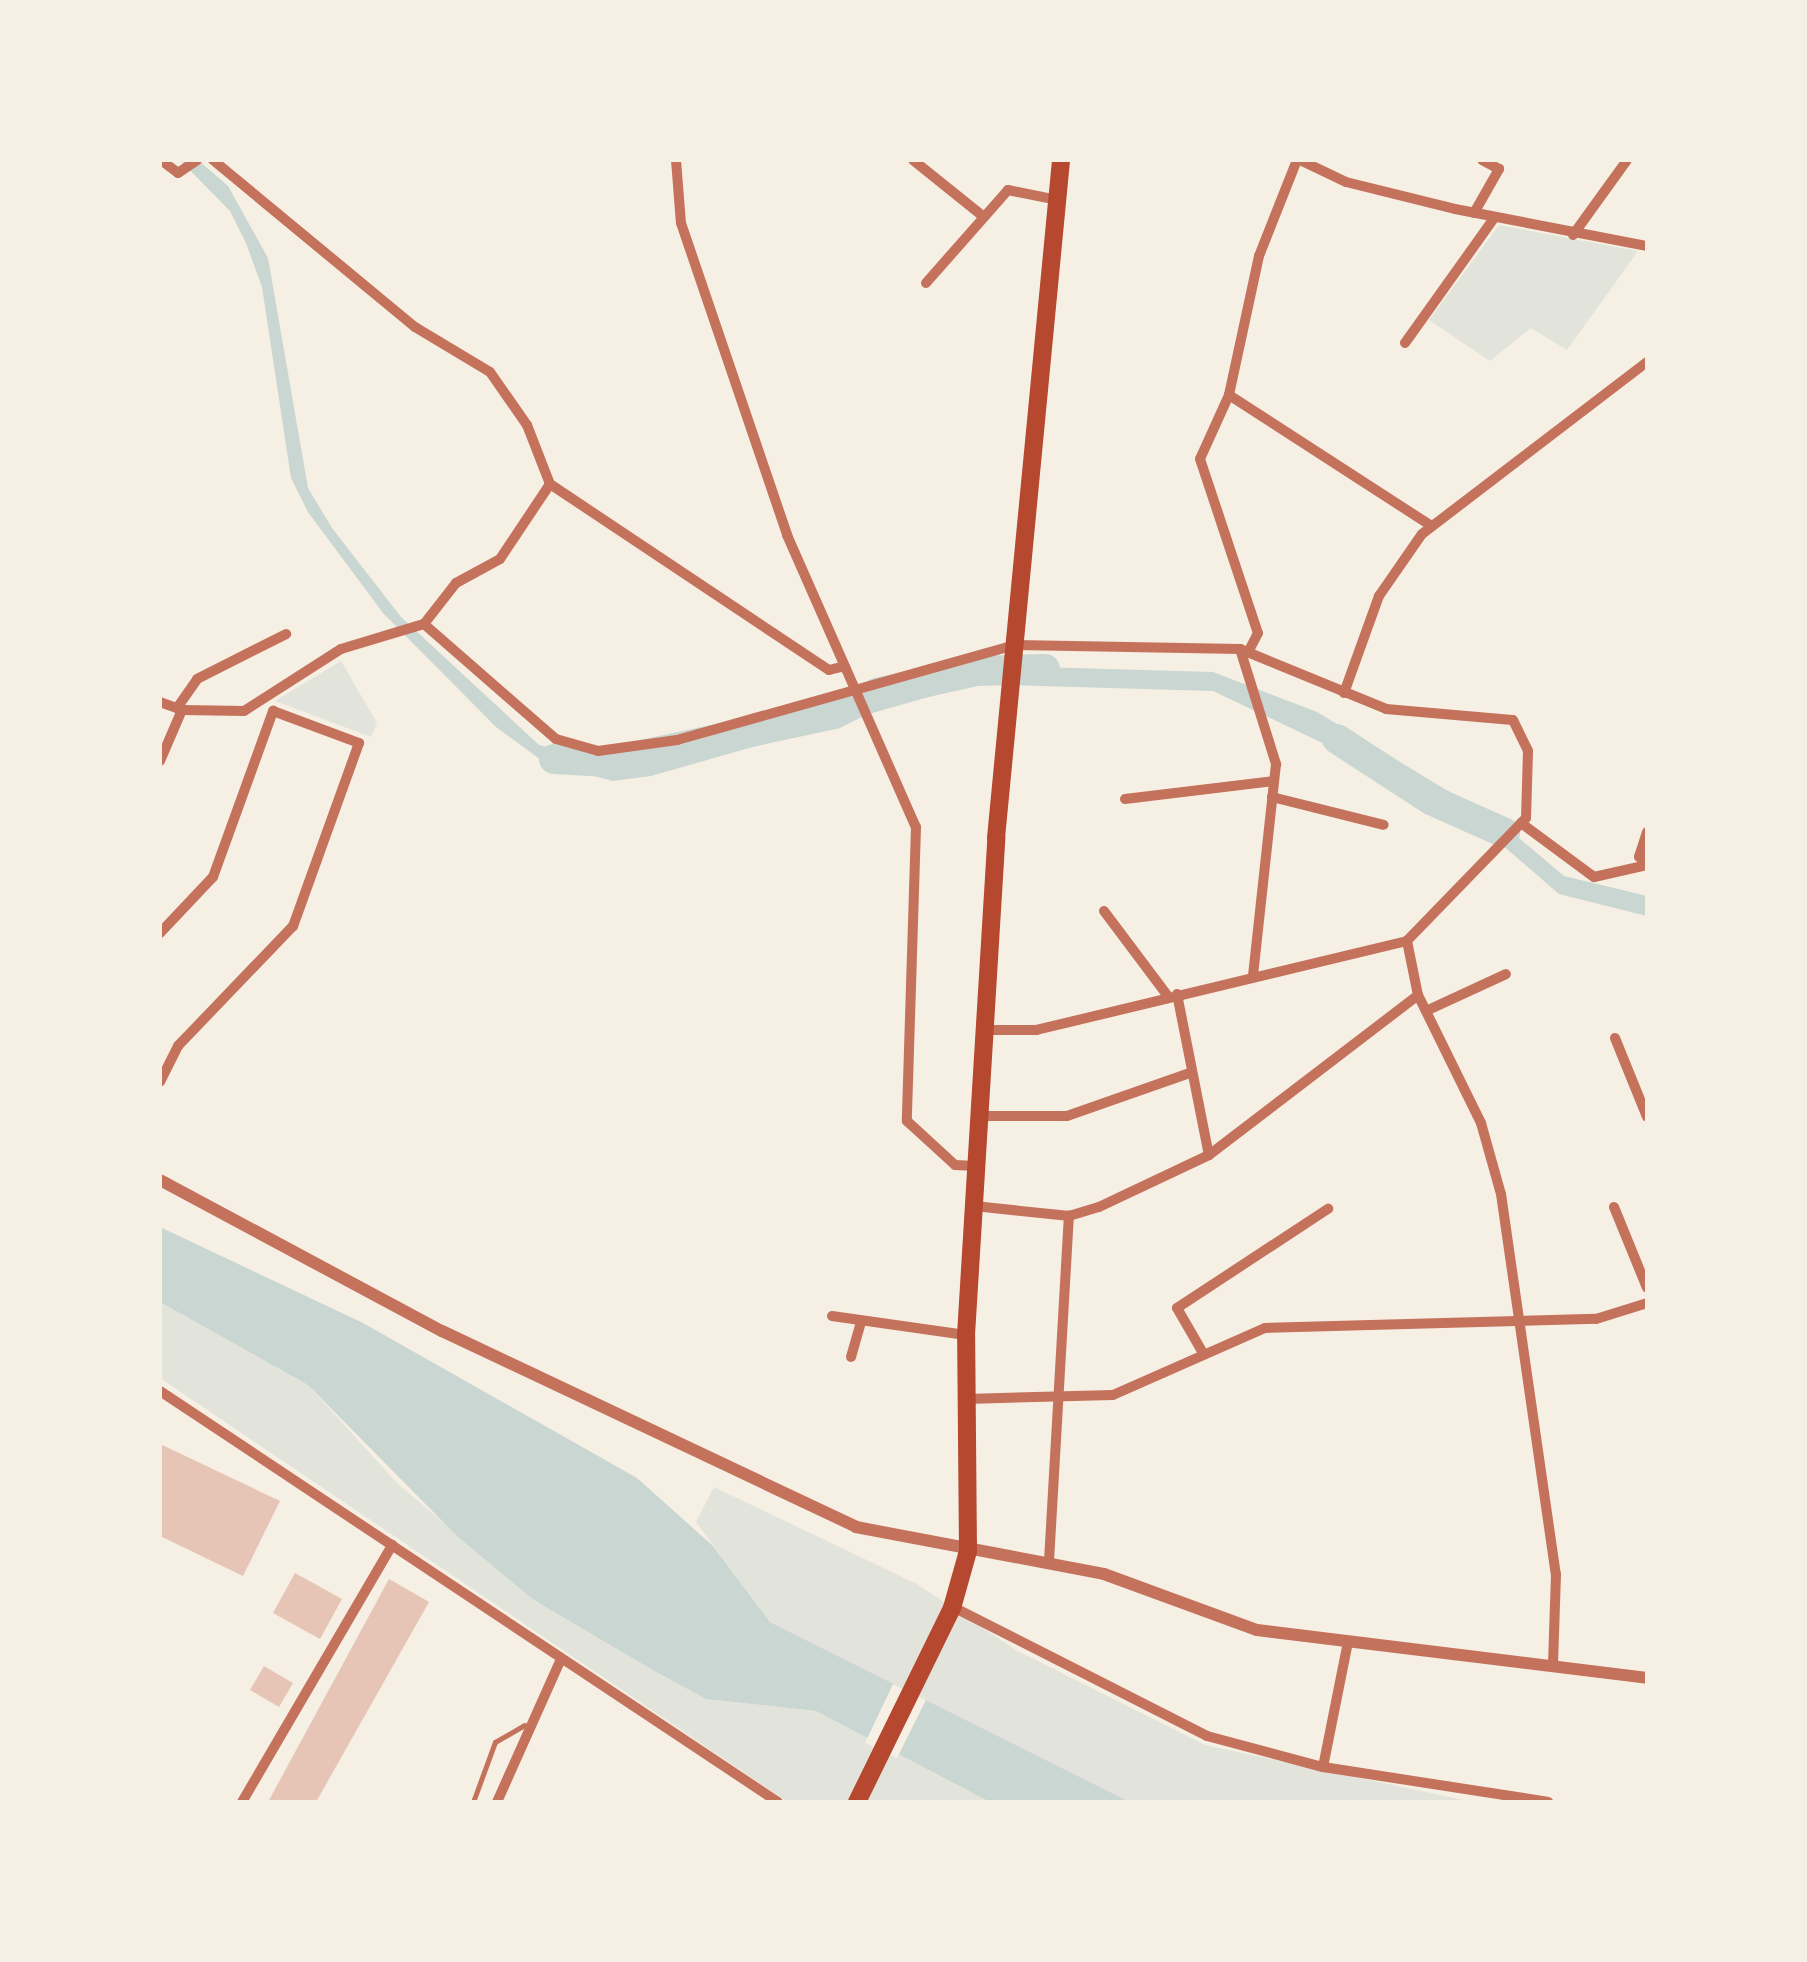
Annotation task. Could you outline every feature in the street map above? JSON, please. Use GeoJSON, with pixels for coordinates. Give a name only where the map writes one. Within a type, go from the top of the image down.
{"type":"FeatureCollection","features":[{"type":"Feature","properties":{"kind":"highway"},"geometry":{"type":"LineString","coordinates":[[858,1802],[952,1607],[968,1551],[966,1335],[984,1030],[1010,696],[1061,160]]}},
{"type":"Feature","properties":{"kind":"street"},"geometry":{"type":"LineString","coordinates":[[161,160],[178,173],[198,160]]}},
{"type":"Feature","properties":{"kind":"street"},"geometry":{"type":"LineString","coordinates":[[213,160],[372,294],[490,372],[527,424],[550,484],[830,670],[845,666]]}},
{"type":"Feature","properties":{"kind":"street"},"geometry":{"type":"LineString","coordinates":[[676,160],[681,224],[787,534],[916,827],[907,1122],[954,1165],[976,1166]]}},
{"type":"Feature","properties":{"kind":"street"},"geometry":{"type":"LineString","coordinates":[[913,160],[984,217]]}},
{"type":"Feature","properties":{"kind":"street"},"geometry":{"type":"LineString","coordinates":[[1244,651],[1258,633],[1200,459],[1230,394],[1259,256],[1299,160],[1346,182],[1573,235],[1647,246]]}},
{"type":"Feature","properties":{"kind":"street"},"geometry":{"type":"LineString","coordinates":[[1474,213],[1498,170],[1482,160]]}},
{"type":"Feature","properties":{"kind":"street"},"geometry":{"type":"LineString","coordinates":[[1573,235],[1627,160]]}},
{"type":"Feature","properties":{"kind":"street"},"geometry":{"type":"LineString","coordinates":[[926,283],[1008,190],[1057,200]]}},
{"type":"Feature","properties":{"kind":"street"},"geometry":{"type":"LineString","coordinates":[[1406,344],[1494,218]]}},
{"type":"Feature","properties":{"kind":"street"},"geometry":{"type":"LineString","coordinates":[[1344,694],[1379,596],[1430,525],[1647,362]]}},
{"type":"Feature","properties":{"kind":"street"},"geometry":{"type":"LineString","coordinates":[[1230,394],[1430,525]]}},
{"type":"Feature","properties":{"kind":"street"},"geometry":{"type":"LineString","coordinates":[[160,702],[179,709],[244,711],[341,650],[424,624],[456,583],[500,559],[550,484]]}},
{"type":"Feature","properties":{"kind":"street"},"geometry":{"type":"LineString","coordinates":[[424,624],[556,739],[598,751],[678,740],[1014,652],[1244,651],[1386,708],[1513,720],[1528,751],[1521,823],[1408,941],[1172,994],[1037,1030],[984,1030]]}},
{"type":"Feature","properties":{"kind":"street"},"geometry":{"type":"LineString","coordinates":[[160,762],[179,709],[197,679],[286,634]]}},
{"type":"Feature","properties":{"kind":"street"},"geometry":{"type":"LineString","coordinates":[[1244,651],[1274,781],[1253,976]]}},
{"type":"Feature","properties":{"kind":"street"},"geometry":{"type":"LineString","coordinates":[[160,933],[213,877],[273,710],[359,743],[293,926],[178,1046],[160,1082]]}},
{"type":"Feature","properties":{"kind":"street"},"geometry":{"type":"LineString","coordinates":[[1125,799],[1274,781]]}},
{"type":"Feature","properties":{"kind":"street"},"geometry":{"type":"LineString","coordinates":[[1272,797],[1384,826]]}},
{"type":"Feature","properties":{"kind":"street"},"geometry":{"type":"LineString","coordinates":[[1521,823],[1594,878],[1647,862]]}},
{"type":"Feature","properties":{"kind":"street"},"geometry":{"type":"LineString","coordinates":[[1647,832],[1639,856],[1647,862]]}},
{"type":"Feature","properties":{"kind":"street"},"geometry":{"type":"LineString","coordinates":[[1104,911],[1172,994],[1209,1155]]}},
{"type":"Feature","properties":{"kind":"street"},"geometry":{"type":"LineString","coordinates":[[1408,941],[1418,996],[1481,1122],[1519,1319],[1556,1574],[1553,1666]]}},
{"type":"Feature","properties":{"kind":"street"},"geometry":{"type":"LineString","coordinates":[[1426,1011],[1506,974]]}},
{"type":"Feature","properties":{"kind":"street"},"geometry":{"type":"LineString","coordinates":[[974,1206],[1069,1216],[1209,1155],[1418,996]]}},
{"type":"Feature","properties":{"kind":"street"},"geometry":{"type":"LineString","coordinates":[[1615,1038],[1647,1117]]}},
{"type":"Feature","properties":{"kind":"street"},"geometry":{"type":"LineString","coordinates":[[979,1116],[1067,1116],[1190,1072]]}},
{"type":"Feature","properties":{"kind":"street"},"geometry":{"type":"LineString","coordinates":[[160,1180],[749,1484],[889,1538],[1050,1561],[1257,1630],[1647,1678]]}},
{"type":"Feature","properties":{"kind":"street"},"geometry":{"type":"LineString","coordinates":[[1614,1207],[1647,1288]]}},
{"type":"Feature","properties":{"kind":"street"},"geometry":{"type":"LineString","coordinates":[[1203,1353],[1177,1308],[1328,1209]]}},
{"type":"Feature","properties":{"kind":"street"},"geometry":{"type":"LineString","coordinates":[[1050,1561],[1069,1216]]}},
{"type":"Feature","properties":{"kind":"street"},"geometry":{"type":"LineString","coordinates":[[966,1399],[1060,1402],[1113,1396],[1265,1328],[1596,1319],[1647,1302]]}},
{"type":"Feature","properties":{"kind":"street"},"geometry":{"type":"LineString","coordinates":[[845,1304],[837,1317],[966,1335]]}},
{"type":"Feature","properties":{"kind":"street"},"geometry":{"type":"LineString","coordinates":[[851,1357],[861,1322]]}},
{"type":"Feature","properties":{"kind":"street"},"geometry":{"type":"LineString","coordinates":[[160,1392],[778,1802]]}},
{"type":"Feature","properties":{"kind":"street"},"geometry":{"type":"LineString","coordinates":[[242,1802],[392,1545]]}},
{"type":"Feature","properties":{"kind":"street"},"geometry":{"type":"LineString","coordinates":[[952,1607],[1207,1736],[1324,1767],[1548,1802]]}},
{"type":"Feature","properties":{"kind":"street"},"geometry":{"type":"LineString","coordinates":[[1324,1767],[1348,1642]]}},
{"type":"Feature","properties":{"kind":"street"},"geometry":{"type":"LineString","coordinates":[[498,1802],[526,1724],[560,1660]]}},
{"type":"Feature","properties":{"kind":"lane"},"geometry":{"type":"LineString","coordinates":[[473,1802],[495,1742],[526,1724]]}},
{"type":"Feature","properties":{"kind":"shaded area"},"geometry":{"type":"Polygon","coordinates":[[[180,160],[198,160],[228,186],[268,258],[308,488],[332,528],[401,617],[539,745],[632,767],[934,684],[1037,667],[1213,672],[1317,712],[1501,823],[1564,876],[1647,896],[1647,916],[1559,894],[1461,809],[1213,691],[974,684],[651,776],[613,781],[545,763],[496,727],[383,613],[308,512],[291,478],[262,287],[246,243],[230,211],[180,160]]]}},
{"type":"Feature","properties":{"kind":"shaded area"},"geometry":{"type":"Polygon","coordinates":[[[1499,225],[1638,251],[1567,350],[1531,328],[1490,361],[1429,320],[1499,225]]]}},
{"type":"Feature","properties":{"kind":"shaded area"},"geometry":{"type":"Polygon","coordinates":[[[341,661],[377,723],[371,737],[275,701],[341,661]]]}},
{"type":"Feature","properties":{"kind":"shaded area"},"geometry":{"type":"Polygon","coordinates":[[[160,1227],[363,1323],[637,1478],[713,1546],[770,1622],[1130,1802],[990,1802],[816,1711],[706,1699],[534,1600],[457,1536],[308,1385],[160,1302],[160,1227]]]}},
{"type":"Feature","properties":{"kind":"shaded area"},"geometry":{"type":"Polygon","coordinates":[[[160,1302],[308,1385],[397,1483],[534,1600],[706,1699],[816,1711],[990,1802],[788,1802],[160,1378],[160,1302]]]}},
{"type":"Feature","properties":{"kind":"shaded area"},"geometry":{"type":"Polygon","coordinates":[[[714,1487],[917,1584],[1016,1650],[1205,1745],[1473,1802],[1130,1802],[770,1622],[696,1522],[714,1487]]]}},
{"type":"Feature","properties":{"kind":"pier"},"geometry":{"type":"Polygon","coordinates":[[[893,1684],[926,1700],[897,1758],[865,1743],[893,1684]]]}},
{"type":"Feature","properties":{"kind":"building"},"geometry":{"type":"Polygon","coordinates":[[[160,1444],[280,1501],[243,1576],[160,1536],[160,1444]]]}},
{"type":"Feature","properties":{"kind":"building"},"geometry":{"type":"Polygon","coordinates":[[[295,1573],[342,1599],[320,1639],[273,1613],[295,1573]]]}},
{"type":"Feature","properties":{"kind":"building"},"geometry":{"type":"Polygon","coordinates":[[[389,1579],[429,1602],[316,1802],[268,1802],[389,1579]]]}},
{"type":"Feature","properties":{"kind":"building"},"geometry":{"type":"Polygon","coordinates":[[[264,1666],[293,1683],[279,1707],[250,1690],[264,1666]]]}},
{"type":"Feature","properties":{"kind":"waterway"},"geometry":{"type":"LineString","coordinates":[[554,759],[609,762],[834,714],[877,693],[976,671],[1045,669]]}},
{"type":"Feature","properties":{"kind":"waterway"},"geometry":{"type":"LineString","coordinates":[[1337,739],[1431,800],[1505,833]]}}]}
